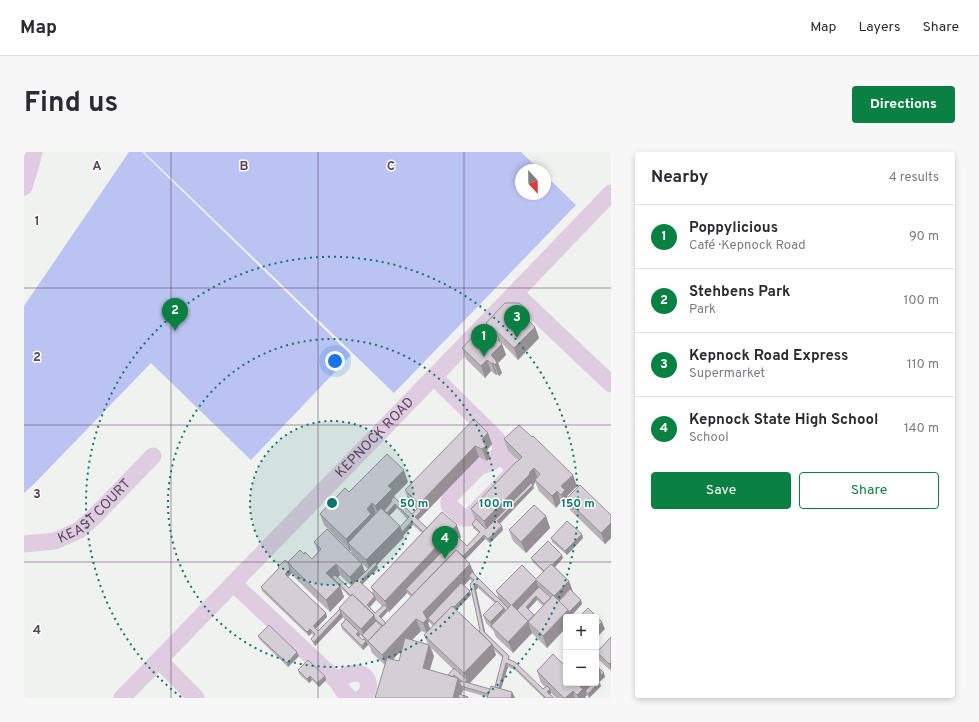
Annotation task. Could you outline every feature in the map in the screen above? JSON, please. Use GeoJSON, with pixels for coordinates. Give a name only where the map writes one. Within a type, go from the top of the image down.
{"type":"FeatureCollection","features":[{"type":"Feature","properties":{"kind":"street"},"geometry":{"type":"LineString","coordinates":[[24,188],[34,152]]}},
{"type":"Feature","properties":{"kind":"street","name":"KEPNOCK ROAD"},"geometry":{"type":"LineString","coordinates":[[122,698],[611,193]]}},
{"type":"Feature","properties":{"kind":"street"},"geometry":{"type":"LineString","coordinates":[[515,293],[611,384]]}},
{"type":"Feature","properties":{"kind":"street"},"geometry":{"type":"LineString","coordinates":[[434,377],[497,439],[501,449]]}},
{"type":"Feature","properties":{"kind":"street","name":"KEAST COURT"},"geometry":{"type":"LineString","coordinates":[[24,544],[55,541],[79,530],[93,518],[153,456]]}},
{"type":"Feature","properties":{"kind":"street"},"geometry":{"type":"LineString","coordinates":[[233,583],[334,678],[350,698]]}},
{"type":"Feature","properties":{"kind":"street"},"geometry":{"type":"LineString","coordinates":[[159,660],[196,698]]}},
{"type":"Feature","properties":{"kind":"street"},"geometry":{"type":"LineString","coordinates":[[334,678],[341,678],[355,673],[364,676],[367,679],[369,687],[366,695],[362,698]]}},
{"type":"Feature","properties":{"kind":"shaded area"},"geometry":{"type":"Polygon","coordinates":[[[129,152],[142,152],[351,355],[251,460],[151,363],[24,493],[24,306],[129,152]]]}},
{"type":"Feature","properties":{"kind":"shaded area"},"geometry":{"type":"Polygon","coordinates":[[[144,152],[521,152],[534,164],[515,164],[515,200],[551,200],[551,181],[576,205],[394,393],[144,152]]]}},
{"type":"Feature","properties":{"kind":"building"},"geometry":{"type":"Polygon","coordinates":[[[505,303],[519,303],[526,309],[522,314],[535,327],[514,348],[486,323],[505,303]]]}},
{"type":"Feature","properties":{"kind":"building"},"geometry":{"type":"Polygon","coordinates":[[[484,325],[499,338],[498,340],[502,344],[491,355],[497,362],[495,365],[487,360],[481,366],[462,348],[484,325]]]}},
{"type":"Feature","properties":{"kind":"building"},"geometry":{"type":"Polygon","coordinates":[[[474,419],[488,433],[482,439],[486,446],[482,449],[475,446],[419,504],[405,490],[474,419]]]}},
{"type":"Feature","properties":{"kind":"building"},"geometry":{"type":"Polygon","coordinates":[[[519,425],[532,437],[533,436],[573,475],[561,486],[565,490],[561,495],[557,491],[552,496],[535,480],[540,474],[534,468],[529,473],[530,474],[484,521],[471,509],[522,457],[504,439],[519,425]]]}},
{"type":"Feature","properties":{"kind":"building"},"geometry":{"type":"Polygon","coordinates":[[[387,454],[404,470],[388,486],[392,489],[375,506],[372,503],[367,509],[371,514],[346,539],[320,514],[345,488],[349,492],[387,454]]]}},
{"type":"Feature","properties":{"kind":"building"},"geometry":{"type":"Polygon","coordinates":[[[531,483],[533,485],[497,521],[502,526],[488,539],[484,535],[463,556],[456,550],[412,595],[406,589],[457,536],[467,546],[480,532],[472,524],[476,519],[486,529],[531,483]]]}},
{"type":"Feature","properties":{"kind":"building"},"geometry":{"type":"Polygon","coordinates":[[[580,485],[611,515],[611,523],[601,533],[566,499],[580,485]]]}},
{"type":"Feature","properties":{"kind":"building"},"geometry":{"type":"Polygon","coordinates":[[[394,497],[412,514],[418,508],[421,511],[415,517],[427,528],[423,532],[412,521],[402,532],[400,527],[409,517],[395,504],[387,513],[384,511],[394,497]]]}},
{"type":"Feature","properties":{"kind":"building"},"geometry":{"type":"Polygon","coordinates":[[[534,505],[546,516],[521,542],[509,530],[534,505]]]}},
{"type":"Feature","properties":{"kind":"building"},"geometry":{"type":"Polygon","coordinates":[[[381,508],[400,526],[366,560],[348,543],[381,508]]]}},
{"type":"Feature","properties":{"kind":"building"},"geometry":{"type":"Polygon","coordinates":[[[442,512],[457,525],[385,601],[371,587],[442,512]]]}},
{"type":"Feature","properties":{"kind":"building"},"geometry":{"type":"Polygon","coordinates":[[[567,521],[582,534],[565,551],[551,538],[567,521]]]}},
{"type":"Feature","properties":{"kind":"building"},"geometry":{"type":"Polygon","coordinates":[[[327,529],[362,564],[350,577],[336,564],[326,573],[340,586],[326,600],[288,562],[300,550],[304,554],[305,552],[312,559],[321,549],[314,542],[327,529]]]}},
{"type":"Feature","properties":{"kind":"building"},"geometry":{"type":"Polygon","coordinates":[[[548,541],[562,555],[544,571],[531,558],[548,541]]]}},
{"type":"Feature","properties":{"kind":"building"},"geometry":{"type":"Polygon","coordinates":[[[456,550],[470,564],[423,612],[427,619],[423,623],[416,619],[382,655],[368,641],[456,550]]]}},
{"type":"Feature","properties":{"kind":"building"},"geometry":{"type":"Polygon","coordinates":[[[285,560],[288,562],[290,569],[285,574],[326,613],[313,626],[318,631],[340,609],[341,613],[314,642],[311,639],[315,634],[310,629],[307,632],[261,587],[285,560]]]}},
{"type":"Feature","properties":{"kind":"building"},"geometry":{"type":"Polygon","coordinates":[[[375,562],[377,564],[360,582],[375,596],[367,605],[375,613],[384,605],[387,608],[379,616],[386,623],[383,626],[375,619],[374,615],[352,594],[351,596],[332,577],[335,575],[349,588],[375,562]]]}},
{"type":"Feature","properties":{"kind":"building"},"geometry":{"type":"Polygon","coordinates":[[[551,564],[569,581],[554,596],[568,610],[543,636],[528,622],[553,595],[536,580],[512,605],[528,621],[508,642],[491,626],[511,605],[496,591],[522,565],[536,579],[551,564]]]}},
{"type":"Feature","properties":{"kind":"building"},"geometry":{"type":"Polygon","coordinates":[[[472,572],[508,608],[505,611],[497,601],[496,602],[477,584],[474,586],[484,632],[509,656],[508,659],[515,662],[543,689],[547,686],[550,689],[547,692],[554,698],[546,698],[513,666],[506,663],[499,688],[495,687],[503,656],[479,631],[470,584],[474,580],[469,576],[472,572]]]}},
{"type":"Feature","properties":{"kind":"building"},"geometry":{"type":"Polygon","coordinates":[[[461,583],[470,591],[434,624],[428,618],[461,583]]]}},
{"type":"Feature","properties":{"kind":"building"},"geometry":{"type":"Polygon","coordinates":[[[539,587],[551,598],[544,604],[536,596],[526,607],[534,615],[528,621],[517,610],[539,587]]]}},
{"type":"Feature","properties":{"kind":"building"},"geometry":{"type":"Polygon","coordinates":[[[570,589],[581,600],[569,612],[559,601],[570,589]]]}},
{"type":"Feature","properties":{"kind":"building"},"geometry":{"type":"Polygon","coordinates":[[[352,594],[374,615],[361,629],[339,608],[352,594]]]}},
{"type":"Feature","properties":{"kind":"building"},"geometry":{"type":"Polygon","coordinates":[[[497,601],[504,608],[490,622],[483,615],[497,601]]]}},
{"type":"Feature","properties":{"kind":"building"},"geometry":{"type":"Polygon","coordinates":[[[452,606],[492,644],[464,673],[424,635],[452,606]]]}},
{"type":"Feature","properties":{"kind":"building"},"geometry":{"type":"Polygon","coordinates":[[[588,608],[594,614],[582,614],[588,608]]]}},
{"type":"Feature","properties":{"kind":"building"},"geometry":{"type":"Polygon","coordinates":[[[346,619],[359,632],[356,634],[366,641],[362,646],[341,625],[346,619]]]}},
{"type":"Feature","properties":{"kind":"building"},"geometry":{"type":"Polygon","coordinates":[[[376,621],[382,626],[368,641],[362,635],[376,621]]]}},
{"type":"Feature","properties":{"kind":"building"},"geometry":{"type":"Polygon","coordinates":[[[269,625],[297,652],[287,663],[258,636],[269,625]]]}},
{"type":"Feature","properties":{"kind":"building"},"geometry":{"type":"Polygon","coordinates":[[[611,637],[611,662],[609,664],[599,654],[599,650],[611,637]]]}},
{"type":"Feature","properties":{"kind":"building"},"geometry":{"type":"Polygon","coordinates":[[[405,638],[429,645],[423,668],[458,678],[453,698],[375,698],[387,658],[399,661],[405,638]]]}},
{"type":"Feature","properties":{"kind":"building"},"geometry":{"type":"Polygon","coordinates":[[[553,654],[563,664],[563,686],[581,686],[580,687],[583,689],[577,695],[573,691],[564,698],[537,671],[553,654]]]}},
{"type":"Feature","properties":{"kind":"building"},"geometry":{"type":"Polygon","coordinates":[[[308,660],[325,676],[317,683],[310,676],[307,679],[298,670],[308,660]]]}},
{"type":"Feature","properties":{"kind":"building"},"geometry":{"type":"Polygon","coordinates":[[[454,668],[467,680],[465,682],[490,689],[488,694],[461,686],[459,681],[463,682],[454,675],[453,677],[448,675],[454,668]]]}},
{"type":"Feature","properties":{"kind":"building"},"geometry":{"type":"Polygon","coordinates":[[[599,668],[604,673],[601,675],[599,668]]]}},
{"type":"Feature","properties":{"kind":"building"},"geometry":{"type":"Polygon","coordinates":[[[491,686],[512,692],[511,698],[487,698],[491,686]]]}},
{"type":"Feature","properties":{"kind":"building"},"geometry":{"type":"Polygon","coordinates":[[[590,686],[595,686],[588,694],[585,691],[590,686]]]}},
{"type":"Feature","properties":{"kind":"building"},"geometry":{"type":"Polygon","coordinates":[[[459,694],[468,697],[468,698],[458,698],[459,694]]]}},
{"type":"Feature","properties":{"kind":"place","name":"Stehbens Park"},"geometry":{"type":"Point","coordinates":[175,331]}},
{"type":"Feature","properties":{"kind":"place","name":"Kepnock Road Express"},"geometry":{"type":"Point","coordinates":[517,338]}},
{"type":"Feature","properties":{"kind":"place","name":"Poppylicious"},"geometry":{"type":"Point","coordinates":[484,357]}},
{"type":"Feature","properties":{"kind":"place","name":"Kepnock State High School"},"geometry":{"type":"Point","coordinates":[445,559]}}]}
